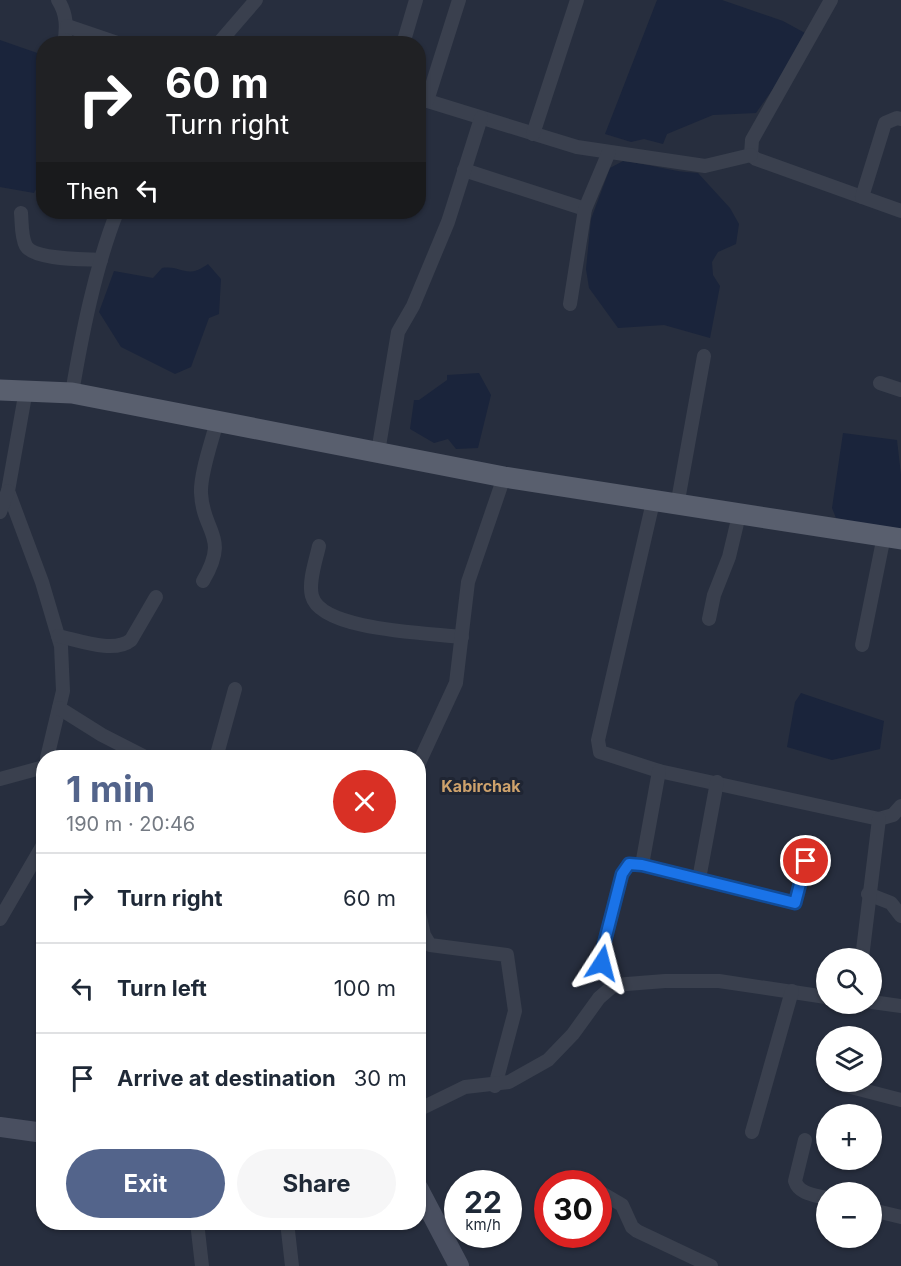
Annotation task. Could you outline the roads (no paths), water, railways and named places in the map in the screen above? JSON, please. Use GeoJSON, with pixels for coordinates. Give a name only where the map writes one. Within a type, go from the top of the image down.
{"type":"FeatureCollection","features":[{"type":"Feature","properties":{"kind":"main road"},"geometry":{"type":"LineString","coordinates":[[0,390],[72,393],[504,477],[677,506],[893,538]]}},
{"type":"Feature","properties":{"kind":"main road"},"geometry":{"type":"LineString","coordinates":[[0,1127],[36,1132]]}},
{"type":"Feature","properties":{"kind":"main road"},"geometry":{"type":"LineString","coordinates":[[426,1203],[459,1266]]}},
{"type":"Feature","properties":{"kind":"street"},"geometry":{"type":"LineString","coordinates":[[58,0],[67,26],[65,36]]}},
{"type":"Feature","properties":{"kind":"street"},"geometry":{"type":"LineString","coordinates":[[225,36],[256,0]]}},
{"type":"Feature","properties":{"kind":"street"},"geometry":{"type":"LineString","coordinates":[[405,36],[416,0]]}},
{"type":"Feature","properties":{"kind":"street"},"geometry":{"type":"LineString","coordinates":[[426,92],[459,0]]}},
{"type":"Feature","properties":{"kind":"street"},"geometry":{"type":"LineString","coordinates":[[533,134],[577,0]]}},
{"type":"Feature","properties":{"kind":"street"},"geometry":{"type":"LineString","coordinates":[[751,155],[752,140],[831,0]]}},
{"type":"Feature","properties":{"kind":"street"},"geometry":{"type":"LineString","coordinates":[[67,26],[96,36]]}},
{"type":"Feature","properties":{"kind":"street"},"geometry":{"type":"LineString","coordinates":[[426,101],[577,147],[705,166],[751,155]]}},
{"type":"Feature","properties":{"kind":"street"},"geometry":{"type":"LineString","coordinates":[[378,452],[398,332],[413,306],[444,232],[481,118]]}},
{"type":"Feature","properties":{"kind":"street"},"geometry":{"type":"LineString","coordinates":[[862,197],[885,123],[897,118],[901,119]]}},
{"type":"Feature","properties":{"kind":"street"},"geometry":{"type":"LineString","coordinates":[[570,304],[585,209],[609,152]]}},
{"type":"Feature","properties":{"kind":"street"},"geometry":{"type":"LineString","coordinates":[[751,155],[800,177],[901,211]]}},
{"type":"Feature","properties":{"kind":"street"},"geometry":{"type":"LineString","coordinates":[[464,170],[585,209]]}},
{"type":"Feature","properties":{"kind":"street"},"geometry":{"type":"LineString","coordinates":[[21,213],[24,240],[30,251],[41,256],[101,260]]}},
{"type":"Feature","properties":{"kind":"street"},"geometry":{"type":"LineString","coordinates":[[72,393],[101,260],[115,219]]}},
{"type":"Feature","properties":{"kind":"street"},"geometry":{"type":"LineString","coordinates":[[677,506],[704,356]]}},
{"type":"Feature","properties":{"kind":"street"},"geometry":{"type":"LineString","coordinates":[[880,383],[901,390]]}},
{"type":"Feature","properties":{"kind":"street"},"geometry":{"type":"LineString","coordinates":[[0,512],[8,491],[26,390]]}},
{"type":"Feature","properties":{"kind":"street"},"geometry":{"type":"LineString","coordinates":[[203,581],[216,557],[211,528],[201,494],[217,421]]}},
{"type":"Feature","properties":{"kind":"street"},"geometry":{"type":"LineString","coordinates":[[425,750],[456,682],[468,582],[504,477]]}},
{"type":"Feature","properties":{"kind":"street"},"geometry":{"type":"LineString","coordinates":[[8,491],[42,582],[57,636],[63,674],[59,708],[49,750]]}},
{"type":"Feature","properties":{"kind":"street"},"geometry":{"type":"LineString","coordinates":[[653,502],[635,589],[616,658],[598,748],[600,752],[659,771],[879,819],[893,815],[901,806]]}},
{"type":"Feature","properties":{"kind":"street"},"geometry":{"type":"LineString","coordinates":[[709,619],[714,595],[729,557],[739,515]]}},
{"type":"Feature","properties":{"kind":"street"},"geometry":{"type":"LineString","coordinates":[[862,645],[893,538]]}},
{"type":"Feature","properties":{"kind":"street"},"geometry":{"type":"LineString","coordinates":[[319,546],[311,591],[317,605],[344,620],[363,627],[462,637]]}},
{"type":"Feature","properties":{"kind":"street"},"geometry":{"type":"LineString","coordinates":[[57,636],[113,646],[126,645],[156,597]]}},
{"type":"Feature","properties":{"kind":"street"},"geometry":{"type":"LineString","coordinates":[[218,750],[235,689]]}},
{"type":"Feature","properties":{"kind":"street"},"geometry":{"type":"LineString","coordinates":[[59,708],[131,750]]}},
{"type":"Feature","properties":{"kind":"street"},"geometry":{"type":"LineString","coordinates":[[0,779],[36,769]]}},
{"type":"Feature","properties":{"kind":"street"},"geometry":{"type":"LineString","coordinates":[[642,865],[659,771]]}},
{"type":"Feature","properties":{"kind":"street"},"geometry":{"type":"LineString","coordinates":[[699,879],[717,782]]}},
{"type":"Feature","properties":{"kind":"street"},"geometry":{"type":"LineString","coordinates":[[863,948],[879,819]]}},
{"type":"Feature","properties":{"kind":"street"},"geometry":{"type":"LineString","coordinates":[[614,986],[601,956],[625,868],[629,864],[642,865],[795,903],[810,843]]}},
{"type":"Feature","properties":{"kind":"street"},"geometry":{"type":"LineString","coordinates":[[0,919],[36,857]]}},
{"type":"Feature","properties":{"kind":"street"},"geometry":{"type":"LineString","coordinates":[[868,894],[891,903],[901,915]]}},
{"type":"Feature","properties":{"kind":"street"},"geometry":{"type":"LineString","coordinates":[[426,938],[430,945],[507,955],[515,1011],[495,1086]]}},
{"type":"Feature","properties":{"kind":"street"},"geometry":{"type":"LineString","coordinates":[[426,1106],[459,1089],[495,1086],[509,1082],[548,1060],[573,1034],[599,998],[614,986],[719,981],[816,995]]}},
{"type":"Feature","properties":{"kind":"street"},"geometry":{"type":"LineString","coordinates":[[752,1132],[792,991]]}},
{"type":"Feature","properties":{"kind":"street"},"geometry":{"type":"LineString","coordinates":[[882,1003],[901,1006]]}},
{"type":"Feature","properties":{"kind":"street"},"geometry":{"type":"LineString","coordinates":[[870,1092],[901,1100]]}},
{"type":"Feature","properties":{"kind":"street"},"geometry":{"type":"LineString","coordinates":[[805,1140],[795,1181],[797,1187],[805,1193],[816,1196]]}},
{"type":"Feature","properties":{"kind":"street"},"geometry":{"type":"LineString","coordinates":[[612,1199],[622,1204],[632,1227],[637,1231],[711,1266]]}},
{"type":"Feature","properties":{"kind":"street"},"geometry":{"type":"LineString","coordinates":[[882,1212],[901,1217]]}},
{"type":"Feature","properties":{"kind":"street"},"geometry":{"type":"LineString","coordinates":[[198,1230],[202,1266]]}},
{"type":"Feature","properties":{"kind":"street"},"geometry":{"type":"LineString","coordinates":[[288,1230],[292,1266]]}},
{"type":"Feature","properties":{"kind":"water"},"geometry":{"type":"Polygon","coordinates":[[[657,0],[722,0],[783,21],[805,33],[789,66],[756,113],[713,115],[667,134],[663,144],[644,139],[631,142],[605,134],[657,0]]]}},
{"type":"Feature","properties":{"kind":"water"},"geometry":{"type":"Polygon","coordinates":[[[0,40],[36,53],[36,189],[34,193],[0,187],[0,40]]]}},
{"type":"Feature","properties":{"kind":"water"},"geometry":{"type":"Polygon","coordinates":[[[623,161],[698,173],[730,208],[739,224],[736,244],[718,252],[712,262],[713,275],[720,286],[710,338],[664,325],[618,328],[589,288],[586,269],[591,219],[610,168],[623,161]]]}},
{"type":"Feature","properties":{"kind":"water"},"geometry":{"type":"Polygon","coordinates":[[[208,264],[221,279],[219,314],[209,318],[191,367],[175,374],[121,347],[99,312],[114,271],[153,278],[162,268],[175,268],[189,272],[201,269],[208,264]]]}},
{"type":"Feature","properties":{"kind":"water"},"geometry":{"type":"Polygon","coordinates":[[[479,373],[491,395],[478,448],[456,449],[448,439],[434,443],[410,429],[414,400],[419,400],[447,380],[447,375],[479,373]]]}},
{"type":"Feature","properties":{"kind":"water"},"geometry":{"type":"Polygon","coordinates":[[[843,433],[897,440],[901,475],[901,527],[894,535],[836,518],[832,508],[843,433]]]}},
{"type":"Feature","properties":{"kind":"water"},"geometry":{"type":"Polygon","coordinates":[[[801,693],[884,721],[880,749],[832,760],[787,747],[795,702],[801,693]]]}},
{"type":"Feature","properties":{"kind":"district","name":"Kabirchak"},"geometry":{"type":"Point","coordinates":[481,786]}}]}
